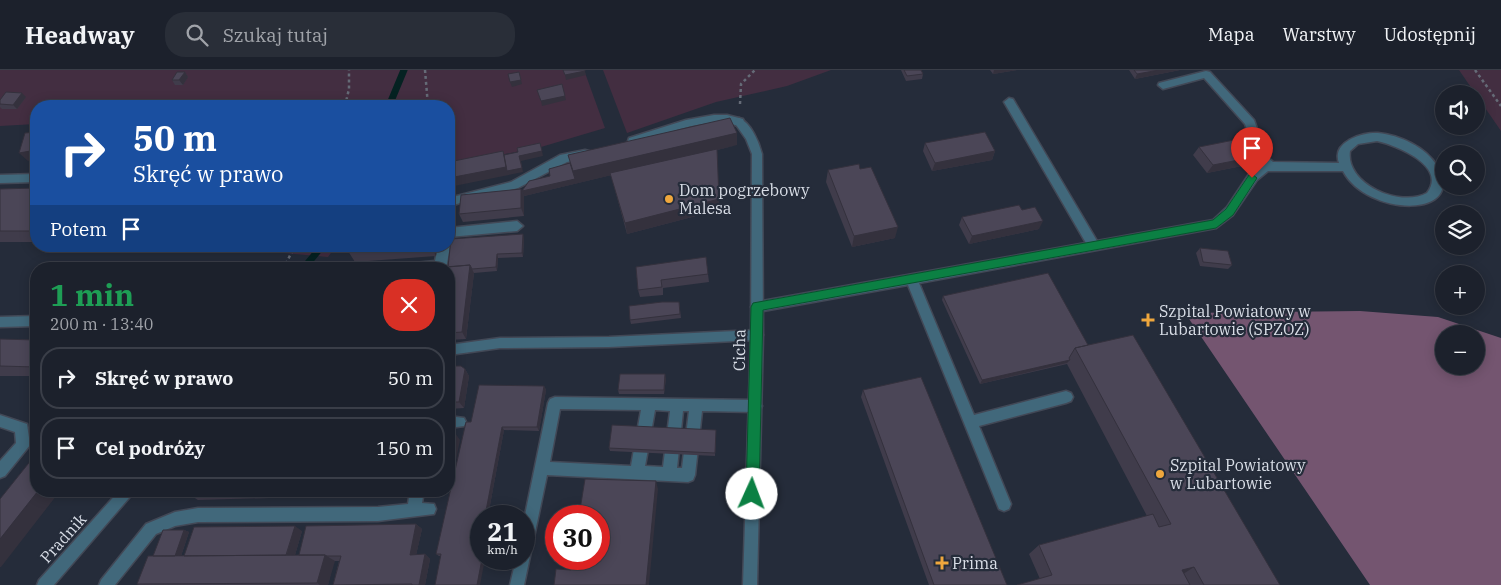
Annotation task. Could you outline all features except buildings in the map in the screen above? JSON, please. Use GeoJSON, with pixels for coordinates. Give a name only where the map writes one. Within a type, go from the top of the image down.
{"type":"FeatureCollection","features":[{"type":"Feature","properties":{"kind":"street"},"geometry":{"type":"LineString","coordinates":[[1163,85],[1206,74],[1250,122],[1262,158],[1271,166]]}},
{"type":"Feature","properties":{"kind":"street"},"geometry":{"type":"LineString","coordinates":[[1009,102],[1093,246]]}},
{"type":"Feature","properties":{"kind":"street"},"geometry":{"type":"LineString","coordinates":[[625,144],[708,118],[730,118],[739,122]]}},
{"type":"Feature","properties":{"kind":"street","name":"Cicha"},"geometry":{"type":"LineString","coordinates":[[739,122],[750,135],[755,144],[757,154],[757,335],[750,585]]}},
{"type":"Feature","properties":{"kind":"street"},"geometry":{"type":"LineString","coordinates":[[1363,138],[1384,138],[1406,145],[1419,153],[1430,163],[1436,174],[1438,184],[1434,194],[1425,200],[1412,203],[1396,202],[1364,188],[1352,178],[1344,167],[1342,157],[1345,148],[1352,141],[1363,138]]}},
{"type":"Feature","properties":{"kind":"street"},"geometry":{"type":"LineString","coordinates":[[455,201],[514,186],[564,158],[598,151]]}},
{"type":"Feature","properties":{"kind":"street"},"geometry":{"type":"LineString","coordinates":[[757,307],[1216,224],[1230,212],[1252,178],[1266,167],[1344,167]]}},
{"type":"Feature","properties":{"kind":"street"},"geometry":{"type":"LineString","coordinates":[[0,179],[30,178]]}},
{"type":"Feature","properties":{"kind":"street"},"geometry":{"type":"LineString","coordinates":[[455,233],[517,226]]}},
{"type":"Feature","properties":{"kind":"street"},"geometry":{"type":"LineString","coordinates":[[911,278],[1004,504]]}},
{"type":"Feature","properties":{"kind":"street"},"geometry":{"type":"LineString","coordinates":[[0,322],[30,321]]}},
{"type":"Feature","properties":{"kind":"street"},"geometry":{"type":"LineString","coordinates":[[455,349],[500,343],[609,342],[757,335]]}},
{"type":"Feature","properties":{"kind":"street"},"geometry":{"type":"LineString","coordinates":[[970,422],[1066,397]]}},
{"type":"Feature","properties":{"kind":"street"},"geometry":{"type":"LineString","coordinates":[[534,505],[555,402],[754,406]]}},
{"type":"Feature","properties":{"kind":"street"},"geometry":{"type":"LineString","coordinates":[[637,473],[648,404]]}},
{"type":"Feature","properties":{"kind":"street"},"geometry":{"type":"LineString","coordinates":[[669,474],[677,405]]}},
{"type":"Feature","properties":{"kind":"street"},"geometry":{"type":"LineString","coordinates":[[542,468],[688,475],[696,405]]}},
{"type":"Feature","properties":{"kind":"street"},"geometry":{"type":"LineString","coordinates":[[0,421],[22,428],[22,445],[0,471]]}},
{"type":"Feature","properties":{"kind":"street","name":"Pradnik"},"geometry":{"type":"LineString","coordinates":[[44,585],[123,497]]}},
{"type":"Feature","properties":{"kind":"street"},"geometry":{"type":"LineString","coordinates":[[106,585],[151,529],[176,519],[198,515],[401,513],[421,509],[418,497]]}},
{"type":"Feature","properties":{"kind":"street"},"geometry":{"type":"LineString","coordinates":[[517,585],[520,570]]}},
{"type":"Feature","properties":{"kind":"path"},"geometry":{"type":"LineString","coordinates":[[346,100],[349,89],[349,70]]}},
{"type":"Feature","properties":{"kind":"path"},"geometry":{"type":"LineString","coordinates":[[425,70],[428,100]]}},
{"type":"Feature","properties":{"kind":"path"},"geometry":{"type":"LineString","coordinates":[[739,122],[741,84],[755,70]]}},
{"type":"Feature","properties":{"kind":"path"},"geometry":{"type":"LineString","coordinates":[[1475,70],[1501,106]]}},
{"type":"Feature","properties":{"kind":"shaded area"},"geometry":{"type":"Polygon","coordinates":[[[0,70],[584,70],[605,128],[541,147],[455,164],[455,100],[30,100],[30,124],[0,126],[0,70]]]}},
{"type":"Feature","properties":{"kind":"shaded area"},"geometry":{"type":"Polygon","coordinates":[[[603,70],[831,70],[787,86],[716,102],[627,133],[603,70]]]}},
{"type":"Feature","properties":{"kind":"shaded area"},"geometry":{"type":"Polygon","coordinates":[[[1459,70],[1501,70],[1501,131],[1485,108],[1485,85],[1469,85],[1459,70]]]}},
{"type":"Feature","properties":{"kind":"shaded area"},"geometry":{"type":"Polygon","coordinates":[[[273,252],[332,252],[328,257],[273,252]]]}},
{"type":"Feature","properties":{"kind":"shaded area"},"geometry":{"type":"Polygon","coordinates":[[[1360,311],[1438,317],[1462,325],[1435,325],[1435,375],[1485,375],[1485,333],[1501,338],[1501,585],[1370,585],[1185,313],[1360,311]]]}},
{"type":"Feature","properties":{"kind":"waterway"},"geometry":{"type":"LineString","coordinates":[[392,100],[404,70]]}},
{"type":"Feature","properties":{"kind":"waterway"},"geometry":{"type":"LineString","coordinates":[[309,262],[317,252]]}},
{"type":"Feature","properties":{"kind":"place","name":"Dom pogrzebowy Malesa"},"geometry":{"type":"Point","coordinates":[669,199]}},
{"type":"Feature","properties":{"kind":"place","name":"Szpital Powiatowy w Lubartowie (SPZOZ)"},"geometry":{"type":"Point","coordinates":[1148,320]}},
{"type":"Feature","properties":{"kind":"place","name":"Szpital Powiatowy w Lubartowie"},"geometry":{"type":"Point","coordinates":[1160,474]}},
{"type":"Feature","properties":{"kind":"place","name":"Prima"},"geometry":{"type":"Point","coordinates":[942,563]}},
{"type":"Feature","properties":{"kind":"route"},"geometry":{"type":"LineString","coordinates":[[752,494],[757,307],[1216,224],[1230,212],[1252,178]]}}]}
